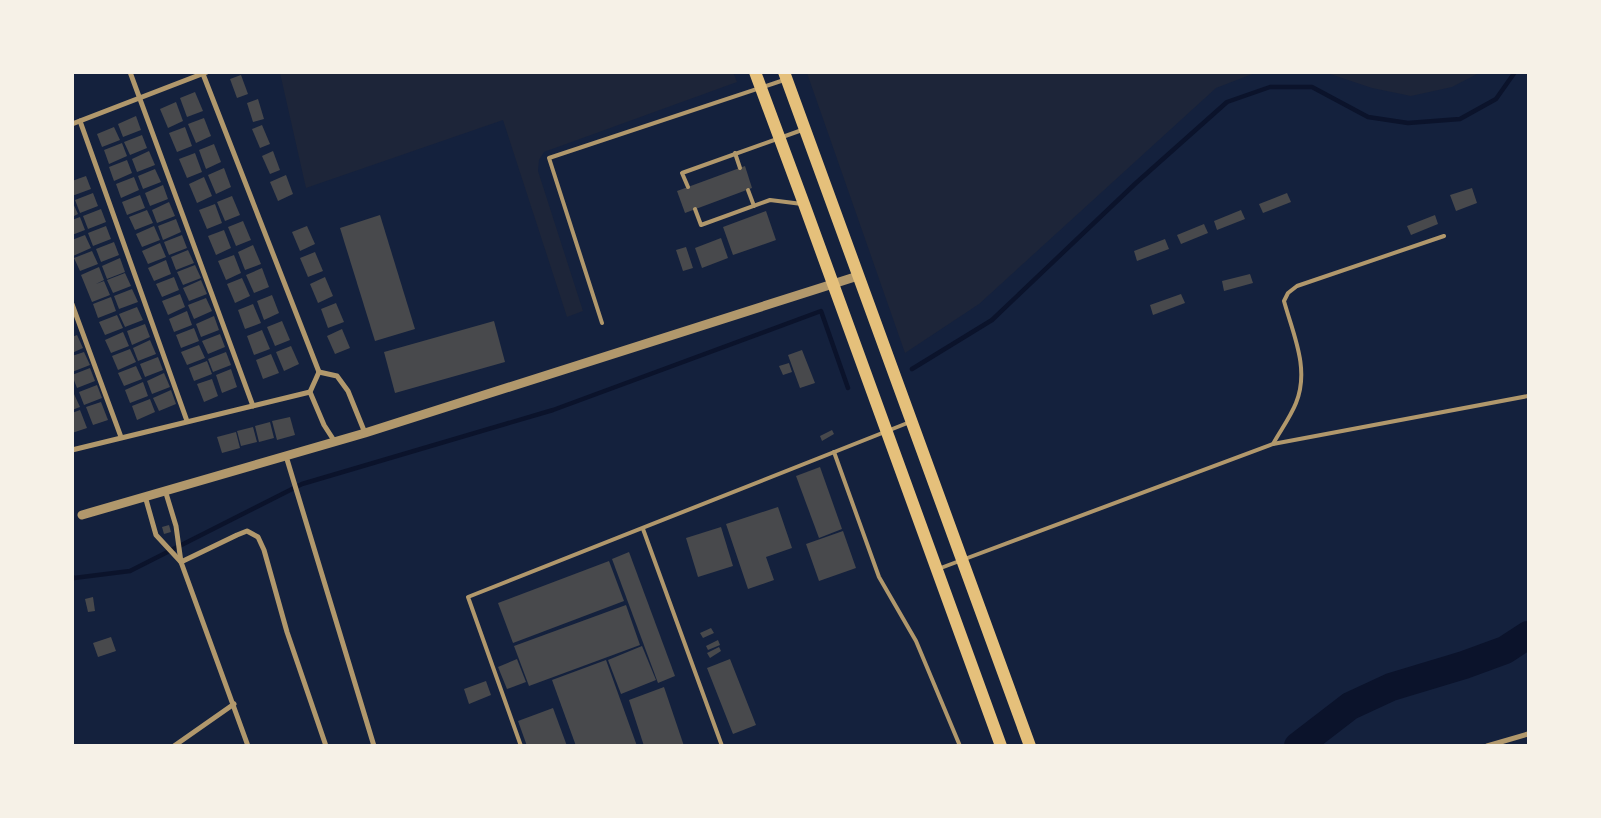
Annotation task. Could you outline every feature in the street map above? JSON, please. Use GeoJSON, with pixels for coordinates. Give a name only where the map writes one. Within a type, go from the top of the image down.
{"type":"FeatureCollection","features":[{"type":"Feature","properties":{"kind":"main road"},"geometry":{"type":"LineString","coordinates":[[755,72],[1002,746]]}},
{"type":"Feature","properties":{"kind":"main road"},"geometry":{"type":"LineString","coordinates":[[785,76],[1030,746]]}},
{"type":"Feature","properties":{"kind":"street"},"geometry":{"type":"LineString","coordinates":[[130,72],[253,406]]}},
{"type":"Feature","properties":{"kind":"street"},"geometry":{"type":"LineString","coordinates":[[72,124],[205,73],[319,372],[310,392],[324,425],[335,442]]}},
{"type":"Feature","properties":{"kind":"street"},"geometry":{"type":"LineString","coordinates":[[80,121],[187,421]]}},
{"type":"Feature","properties":{"kind":"street"},"geometry":{"type":"LineString","coordinates":[[82,515],[335,442],[858,276]]}},
{"type":"Feature","properties":{"kind":"street"},"geometry":{"type":"LineString","coordinates":[[72,304],[121,437]]}},
{"type":"Feature","properties":{"kind":"street"},"geometry":{"type":"LineString","coordinates":[[319,372],[337,376],[348,391],[365,432]]}},
{"type":"Feature","properties":{"kind":"street"},"geometry":{"type":"LineString","coordinates":[[72,450],[310,392]]}},
{"type":"Feature","properties":{"kind":"street"},"geometry":{"type":"LineString","coordinates":[[286,456],[374,746]]}},
{"type":"Feature","properties":{"kind":"street"},"geometry":{"type":"LineString","coordinates":[[165,490],[176,526],[181,562],[248,746]]}},
{"type":"Feature","properties":{"kind":"street"},"geometry":{"type":"LineString","coordinates":[[145,496],[156,535],[181,562]]}},
{"type":"Feature","properties":{"kind":"street"},"geometry":{"type":"LineString","coordinates":[[181,562],[247,531],[258,537],[264,550],[287,632],[326,746]]}},
{"type":"Feature","properties":{"kind":"street"},"geometry":{"type":"LineString","coordinates":[[174,746],[234,704]]}},
{"type":"Feature","properties":{"kind":"street"},"geometry":{"type":"LineString","coordinates":[[1487,746],[1528,734]]}},
{"type":"Feature","properties":{"kind":"lane"},"geometry":{"type":"LineString","coordinates":[[602,323],[549,158],[760,88],[785,76]]}},
{"type":"Feature","properties":{"kind":"lane"},"geometry":{"type":"LineString","coordinates":[[688,187],[682,172],[805,129]]}},
{"type":"Feature","properties":{"kind":"lane"},"geometry":{"type":"LineString","coordinates":[[735,153],[740,168]]}},
{"type":"Feature","properties":{"kind":"lane"},"geometry":{"type":"LineString","coordinates":[[748,190],[754,206]]}},
{"type":"Feature","properties":{"kind":"lane"},"geometry":{"type":"LineString","coordinates":[[695,209],[701,225],[770,200],[804,204]]}},
{"type":"Feature","properties":{"kind":"lane"},"geometry":{"type":"LineString","coordinates":[[1273,444],[1296,403],[1302,377],[1299,350],[1284,301],[1288,293],[1297,286],[1444,236]]}},
{"type":"Feature","properties":{"kind":"lane"},"geometry":{"type":"LineString","coordinates":[[937,569],[1273,444],[1528,396]]}},
{"type":"Feature","properties":{"kind":"lane"},"geometry":{"type":"LineString","coordinates":[[521,746],[468,598],[911,422]]}},
{"type":"Feature","properties":{"kind":"lane"},"geometry":{"type":"LineString","coordinates":[[834,452],[879,577],[916,641],[960,746]]}},
{"type":"Feature","properties":{"kind":"lane"},"geometry":{"type":"LineString","coordinates":[[643,529],[722,746]]}},
{"type":"Feature","properties":{"kind":"shaded area"},"geometry":{"type":"Polygon","coordinates":[[[733,72],[737,82],[544,152],[539,160],[538,171],[583,311],[567,317],[503,120],[306,188],[280,73],[733,72]]]}},
{"type":"Feature","properties":{"kind":"shaded area"},"geometry":{"type":"Polygon","coordinates":[[[807,72],[1255,73],[1216,88],[979,304],[905,353],[807,72]]]}},
{"type":"Feature","properties":{"kind":"shaded area"},"geometry":{"type":"Polygon","coordinates":[[[1327,73],[1479,73],[1452,87],[1411,96],[1372,88],[1327,73]]]}},
{"type":"Feature","properties":{"kind":"building"},"geometry":{"type":"Polygon","coordinates":[[[241,75],[248,94],[237,98],[230,79],[241,75]]]}},
{"type":"Feature","properties":{"kind":"building"},"geometry":{"type":"Polygon","coordinates":[[[195,92],[203,111],[187,117],[180,98],[195,92]]]}},
{"type":"Feature","properties":{"kind":"building"},"geometry":{"type":"Polygon","coordinates":[[[258,99],[264,119],[253,122],[247,103],[258,99]]]}},
{"type":"Feature","properties":{"kind":"building"},"geometry":{"type":"Polygon","coordinates":[[[176,102],[183,121],[168,128],[160,109],[176,102]]]}},
{"type":"Feature","properties":{"kind":"building"},"geometry":{"type":"Polygon","coordinates":[[[136,116],[141,130],[123,137],[118,124],[136,116]]]}},
{"type":"Feature","properties":{"kind":"building"},"geometry":{"type":"Polygon","coordinates":[[[204,118],[211,136],[196,143],[188,124],[204,118]]]}},
{"type":"Feature","properties":{"kind":"building"},"geometry":{"type":"Polygon","coordinates":[[[262,125],[270,144],[260,148],[252,129],[262,125]]]}},
{"type":"Feature","properties":{"kind":"building"},"geometry":{"type":"Polygon","coordinates":[[[114,127],[120,140],[102,147],[97,134],[114,127]]]}},
{"type":"Feature","properties":{"kind":"building"},"geometry":{"type":"Polygon","coordinates":[[[185,127],[192,146],[177,152],[169,133],[185,127]]]}},
{"type":"Feature","properties":{"kind":"building"},"geometry":{"type":"Polygon","coordinates":[[[142,135],[147,148],[130,155],[124,142],[142,135]]]}},
{"type":"Feature","properties":{"kind":"building"},"geometry":{"type":"Polygon","coordinates":[[[122,143],[127,156],[109,164],[104,150],[122,143]]]}},
{"type":"Feature","properties":{"kind":"building"},"geometry":{"type":"Polygon","coordinates":[[[214,144],[221,162],[206,169],[199,150],[214,144]]]}},
{"type":"Feature","properties":{"kind":"building"},"geometry":{"type":"Polygon","coordinates":[[[149,151],[155,165],[137,172],[132,159],[149,151]]]}},
{"type":"Feature","properties":{"kind":"building"},"geometry":{"type":"Polygon","coordinates":[[[273,151],[280,170],[270,174],[262,156],[273,151]]]}},
{"type":"Feature","properties":{"kind":"building"},"geometry":{"type":"Polygon","coordinates":[[[195,153],[202,172],[187,178],[179,159],[195,153]]]}},
{"type":"Feature","properties":{"kind":"building"},"geometry":{"type":"Polygon","coordinates":[[[127,160],[132,173],[114,181],[109,167],[127,160]]]}},
{"type":"Feature","properties":{"kind":"building"},"geometry":{"type":"Polygon","coordinates":[[[745,166],[752,188],[685,213],[677,191],[745,166]]]}},
{"type":"Feature","properties":{"kind":"building"},"geometry":{"type":"Polygon","coordinates":[[[224,168],[231,187],[216,194],[208,175],[224,168]]]}},
{"type":"Feature","properties":{"kind":"building"},"geometry":{"type":"Polygon","coordinates":[[[155,169],[161,182],[143,189],[138,176],[155,169]]]}},
{"type":"Feature","properties":{"kind":"building"},"geometry":{"type":"Polygon","coordinates":[[[286,175],[293,194],[278,201],[270,182],[286,175]]]}},
{"type":"Feature","properties":{"kind":"building"},"geometry":{"type":"Polygon","coordinates":[[[86,176],[91,189],[72,196],[72,181],[86,176]]]}},
{"type":"Feature","properties":{"kind":"building"},"geometry":{"type":"Polygon","coordinates":[[[134,177],[139,190],[121,198],[116,184],[134,177]]]}},
{"type":"Feature","properties":{"kind":"building"},"geometry":{"type":"Polygon","coordinates":[[[204,177],[212,196],[197,203],[189,184],[204,177]]]}},
{"type":"Feature","properties":{"kind":"building"},"geometry":{"type":"Polygon","coordinates":[[[163,185],[168,199],[150,206],[145,193],[163,185]]]}},
{"type":"Feature","properties":{"kind":"building"},"geometry":{"type":"Polygon","coordinates":[[[1472,188],[1477,203],[1456,211],[1450,195],[1472,188]]]}},
{"type":"Feature","properties":{"kind":"building"},"geometry":{"type":"Polygon","coordinates":[[[93,193],[98,206],[80,213],[75,200],[93,193]]]}},
{"type":"Feature","properties":{"kind":"building"},"geometry":{"type":"Polygon","coordinates":[[[1287,193],[1291,202],[1263,213],[1259,204],[1287,193]]]}},
{"type":"Feature","properties":{"kind":"building"},"geometry":{"type":"Polygon","coordinates":[[[140,195],[145,208],[127,215],[122,202],[140,195]]]}},
{"type":"Feature","properties":{"kind":"building"},"geometry":{"type":"Polygon","coordinates":[[[232,196],[240,215],[225,221],[217,202],[232,196]]]}},
{"type":"Feature","properties":{"kind":"building"},"geometry":{"type":"Polygon","coordinates":[[[72,201],[78,214],[72,217],[72,201]]]}},
{"type":"Feature","properties":{"kind":"building"},"geometry":{"type":"Polygon","coordinates":[[[169,202],[175,216],[157,223],[152,210],[169,202]]]}},
{"type":"Feature","properties":{"kind":"building"},"geometry":{"type":"Polygon","coordinates":[[[215,204],[222,223],[207,229],[199,210],[215,204]]]}},
{"type":"Feature","properties":{"kind":"building"},"geometry":{"type":"Polygon","coordinates":[[[101,209],[106,222],[88,229],[83,216],[101,209]]]}},
{"type":"Feature","properties":{"kind":"building"},"geometry":{"type":"Polygon","coordinates":[[[147,210],[153,223],[135,230],[129,217],[147,210]]]}},
{"type":"Feature","properties":{"kind":"building"},"geometry":{"type":"Polygon","coordinates":[[[1241,210],[1245,219],[1217,230],[1214,221],[1241,210]]]}},
{"type":"Feature","properties":{"kind":"building"},"geometry":{"type":"Polygon","coordinates":[[[766,211],[776,240],[733,255],[723,227],[766,211]]]}},
{"type":"Feature","properties":{"kind":"building"},"geometry":{"type":"Polygon","coordinates":[[[380,215],[415,329],[375,341],[340,228],[380,215]]]}},
{"type":"Feature","properties":{"kind":"building"},"geometry":{"type":"Polygon","coordinates":[[[1435,215],[1438,224],[1411,235],[1407,226],[1435,215]]]}},
{"type":"Feature","properties":{"kind":"building"},"geometry":{"type":"Polygon","coordinates":[[[80,217],[85,230],[72,235],[72,220],[80,217]]]}},
{"type":"Feature","properties":{"kind":"building"},"geometry":{"type":"Polygon","coordinates":[[[176,219],[181,232],[163,240],[158,226],[176,219]]]}},
{"type":"Feature","properties":{"kind":"building"},"geometry":{"type":"Polygon","coordinates":[[[243,221],[251,240],[236,246],[228,227],[243,221]]]}},
{"type":"Feature","properties":{"kind":"building"},"geometry":{"type":"Polygon","coordinates":[[[1204,224],[1208,233],[1181,244],[1177,235],[1204,224]]]}},
{"type":"Feature","properties":{"kind":"building"},"geometry":{"type":"Polygon","coordinates":[[[106,226],[111,239],[93,246],[88,233],[106,226]]]}},
{"type":"Feature","properties":{"kind":"building"},"geometry":{"type":"Polygon","coordinates":[[[154,226],[160,240],[142,247],[136,234],[154,226]]]}},
{"type":"Feature","properties":{"kind":"building"},"geometry":{"type":"Polygon","coordinates":[[[307,226],[315,244],[300,251],[292,232],[307,226]]]}},
{"type":"Feature","properties":{"kind":"building"},"geometry":{"type":"Polygon","coordinates":[[[224,230],[231,248],[216,255],[208,236],[224,230]]]}},
{"type":"Feature","properties":{"kind":"building"},"geometry":{"type":"Polygon","coordinates":[[[85,235],[91,248],[73,256],[72,240],[85,235]]]}},
{"type":"Feature","properties":{"kind":"building"},"geometry":{"type":"Polygon","coordinates":[[[182,235],[187,248],[169,255],[164,242],[182,235]]]}},
{"type":"Feature","properties":{"kind":"building"},"geometry":{"type":"Polygon","coordinates":[[[721,238],[728,258],[702,268],[695,248],[721,238]]]}},
{"type":"Feature","properties":{"kind":"building"},"geometry":{"type":"Polygon","coordinates":[[[1165,239],[1169,249],[1137,261],[1134,251],[1165,239]]]}},
{"type":"Feature","properties":{"kind":"building"},"geometry":{"type":"Polygon","coordinates":[[[114,242],[119,255],[101,262],[96,249],[114,242]]]}},
{"type":"Feature","properties":{"kind":"building"},"geometry":{"type":"Polygon","coordinates":[[[160,243],[166,257],[148,264],[142,251],[160,243]]]}},
{"type":"Feature","properties":{"kind":"building"},"geometry":{"type":"Polygon","coordinates":[[[253,245],[261,264],[245,270],[238,252],[253,245]]]}},
{"type":"Feature","properties":{"kind":"building"},"geometry":{"type":"Polygon","coordinates":[[[686,247],[693,268],[683,271],[676,250],[686,247]]]}},
{"type":"Feature","properties":{"kind":"building"},"geometry":{"type":"Polygon","coordinates":[[[188,250],[194,263],[176,270],[171,257],[188,250]]]}},
{"type":"Feature","properties":{"kind":"building"},"geometry":{"type":"Polygon","coordinates":[[[92,251],[98,264],[80,271],[74,258],[92,251]]]}},
{"type":"Feature","properties":{"kind":"building"},"geometry":{"type":"Polygon","coordinates":[[[315,252],[323,271],[308,277],[300,258],[315,252]]]}},
{"type":"Feature","properties":{"kind":"building"},"geometry":{"type":"Polygon","coordinates":[[[234,255],[241,273],[226,280],[218,261],[234,255]]]}},
{"type":"Feature","properties":{"kind":"building"},"geometry":{"type":"Polygon","coordinates":[[[120,258],[125,272],[107,279],[102,266],[120,258]]]}},
{"type":"Feature","properties":{"kind":"building"},"geometry":{"type":"Polygon","coordinates":[[[166,260],[171,274],[154,281],[148,268],[166,260]]]}},
{"type":"Feature","properties":{"kind":"building"},"geometry":{"type":"Polygon","coordinates":[[[195,265],[201,278],[183,285],[177,272],[195,265]]]}},
{"type":"Feature","properties":{"kind":"building"},"geometry":{"type":"Polygon","coordinates":[[[99,267],[104,280],[96,284],[104,281],[110,295],[92,302],[81,275],[99,267]]]}},
{"type":"Feature","properties":{"kind":"building"},"geometry":{"type":"Polygon","coordinates":[[[262,268],[269,287],[254,293],[246,275],[262,268]]]}},
{"type":"Feature","properties":{"kind":"building"},"geometry":{"type":"Polygon","coordinates":[[[125,273],[131,286],[113,293],[107,280],[125,273]]]}},
{"type":"Feature","properties":{"kind":"building"},"geometry":{"type":"Polygon","coordinates":[[[1250,274],[1253,283],[1224,291],[1222,281],[1250,274]]]}},
{"type":"Feature","properties":{"kind":"building"},"geometry":{"type":"Polygon","coordinates":[[[174,277],[179,290],[162,297],[156,284],[174,277]]]}},
{"type":"Feature","properties":{"kind":"building"},"geometry":{"type":"Polygon","coordinates":[[[325,277],[333,296],[318,303],[310,284],[325,277]]]}},
{"type":"Feature","properties":{"kind":"building"},"geometry":{"type":"Polygon","coordinates":[[[242,278],[250,296],[235,303],[227,284],[242,278]]]}},
{"type":"Feature","properties":{"kind":"building"},"geometry":{"type":"Polygon","coordinates":[[[201,280],[207,294],[189,301],[183,288],[201,280]]]}},
{"type":"Feature","properties":{"kind":"building"},"geometry":{"type":"Polygon","coordinates":[[[132,289],[138,302],[119,309],[114,296],[132,289]]]}},
{"type":"Feature","properties":{"kind":"building"},"geometry":{"type":"Polygon","coordinates":[[[180,294],[185,307],[168,315],[162,301],[180,294]]]}},
{"type":"Feature","properties":{"kind":"building"},"geometry":{"type":"Polygon","coordinates":[[[1181,294],[1185,303],[1153,315],[1150,305],[1181,294]]]}},
{"type":"Feature","properties":{"kind":"building"},"geometry":{"type":"Polygon","coordinates":[[[272,295],[279,313],[264,320],[257,301],[272,295]]]}},
{"type":"Feature","properties":{"kind":"building"},"geometry":{"type":"Polygon","coordinates":[[[111,297],[116,311],[98,318],[93,304],[111,297]]]}},
{"type":"Feature","properties":{"kind":"building"},"geometry":{"type":"Polygon","coordinates":[[[206,298],[212,311],[194,319],[188,305],[206,298]]]}},
{"type":"Feature","properties":{"kind":"building"},"geometry":{"type":"Polygon","coordinates":[[[336,303],[344,322],[328,328],[321,309],[336,303]]]}},
{"type":"Feature","properties":{"kind":"building"},"geometry":{"type":"Polygon","coordinates":[[[253,304],[261,323],[245,329],[238,310],[253,304]]]}},
{"type":"Feature","properties":{"kind":"building"},"geometry":{"type":"Polygon","coordinates":[[[137,307],[143,320],[125,327],[119,314],[137,307]]]}},
{"type":"Feature","properties":{"kind":"building"},"geometry":{"type":"Polygon","coordinates":[[[187,311],[192,325],[174,332],[169,319],[187,311]]]}},
{"type":"Feature","properties":{"kind":"building"},"geometry":{"type":"Polygon","coordinates":[[[117,315],[123,328],[105,335],[99,322],[117,315]]]}},
{"type":"Feature","properties":{"kind":"building"},"geometry":{"type":"Polygon","coordinates":[[[214,316],[219,330],[201,337],[196,324],[214,316]]]}},
{"type":"Feature","properties":{"kind":"building"},"geometry":{"type":"Polygon","coordinates":[[[282,321],[290,340],[275,346],[267,327],[282,321]]]}},
{"type":"Feature","properties":{"kind":"building"},"geometry":{"type":"Polygon","coordinates":[[[494,321],[505,362],[395,393],[384,352],[494,321]]]}},
{"type":"Feature","properties":{"kind":"building"},"geometry":{"type":"Polygon","coordinates":[[[145,324],[150,337],[132,345],[127,331],[145,324]]]}},
{"type":"Feature","properties":{"kind":"building"},"geometry":{"type":"Polygon","coordinates":[[[194,328],[199,341],[181,348],[176,335],[194,328]]]}},
{"type":"Feature","properties":{"kind":"building"},"geometry":{"type":"Polygon","coordinates":[[[342,329],[350,348],[335,354],[327,336],[342,329]]]}},
{"type":"Feature","properties":{"kind":"building"},"geometry":{"type":"Polygon","coordinates":[[[262,330],[270,349],[254,355],[247,336],[262,330]]]}},
{"type":"Feature","properties":{"kind":"building"},"geometry":{"type":"Polygon","coordinates":[[[123,332],[129,346],[111,353],[105,340],[123,332]]]}},
{"type":"Feature","properties":{"kind":"building"},"geometry":{"type":"Polygon","coordinates":[[[220,334],[225,347],[208,354],[202,341],[220,334]]]}},
{"type":"Feature","properties":{"kind":"building"},"geometry":{"type":"Polygon","coordinates":[[[77,335],[83,348],[72,353],[72,337],[77,335]]]}},
{"type":"Feature","properties":{"kind":"building"},"geometry":{"type":"Polygon","coordinates":[[[150,340],[156,354],[138,361],[133,348],[150,340]]]}},
{"type":"Feature","properties":{"kind":"building"},"geometry":{"type":"Polygon","coordinates":[[[199,345],[205,358],[187,365],[181,352],[199,345]]]}},
{"type":"Feature","properties":{"kind":"building"},"geometry":{"type":"Polygon","coordinates":[[[291,346],[299,364],[284,371],[276,352],[291,346]]]}},
{"type":"Feature","properties":{"kind":"building"},"geometry":{"type":"Polygon","coordinates":[[[130,349],[136,362],[118,370],[112,356],[130,349]]]}},
{"type":"Feature","properties":{"kind":"building"},"geometry":{"type":"Polygon","coordinates":[[[802,350],[815,383],[800,388],[788,355],[802,350]]]}},
{"type":"Feature","properties":{"kind":"building"},"geometry":{"type":"Polygon","coordinates":[[[84,352],[90,365],[72,372],[72,356],[84,352]]]}},
{"type":"Feature","properties":{"kind":"building"},"geometry":{"type":"Polygon","coordinates":[[[226,352],[231,365],[213,372],[208,359],[226,352]]]}},
{"type":"Feature","properties":{"kind":"building"},"geometry":{"type":"Polygon","coordinates":[[[271,354],[279,373],[263,379],[256,360],[271,354]]]}},
{"type":"Feature","properties":{"kind":"building"},"geometry":{"type":"Polygon","coordinates":[[[158,357],[163,370],[145,377],[140,364],[158,357]]]}},
{"type":"Feature","properties":{"kind":"building"},"geometry":{"type":"Polygon","coordinates":[[[207,361],[212,374],[194,381],[189,368],[207,361]]]}},
{"type":"Feature","properties":{"kind":"building"},"geometry":{"type":"Polygon","coordinates":[[[789,363],[792,372],[783,375],[779,366],[789,363]]]}},
{"type":"Feature","properties":{"kind":"building"},"geometry":{"type":"Polygon","coordinates":[[[136,366],[142,379],[124,386],[118,373],[136,366]]]}},
{"type":"Feature","properties":{"kind":"building"},"geometry":{"type":"Polygon","coordinates":[[[90,368],[95,381],[77,388],[72,375],[90,368]]]}},
{"type":"Feature","properties":{"kind":"building"},"geometry":{"type":"Polygon","coordinates":[[[231,369],[237,387],[222,393],[216,375],[231,369]]]}},
{"type":"Feature","properties":{"kind":"building"},"geometry":{"type":"Polygon","coordinates":[[[164,373],[170,387],[152,394],[147,381],[164,373]]]}},
{"type":"Feature","properties":{"kind":"building"},"geometry":{"type":"Polygon","coordinates":[[[212,379],[218,396],[204,402],[197,384],[212,379]]]}},
{"type":"Feature","properties":{"kind":"building"},"geometry":{"type":"Polygon","coordinates":[[[143,382],[148,396],[130,403],[125,390],[143,382]]]}},
{"type":"Feature","properties":{"kind":"building"},"geometry":{"type":"Polygon","coordinates":[[[97,385],[102,398],[84,405],[79,392],[97,385]]]}},
{"type":"Feature","properties":{"kind":"building"},"geometry":{"type":"Polygon","coordinates":[[[171,390],[176,404],[159,411],[153,398],[171,390]]]}},
{"type":"Feature","properties":{"kind":"building"},"geometry":{"type":"Polygon","coordinates":[[[72,394],[74,394],[80,407],[72,410],[72,394]]]}},
{"type":"Feature","properties":{"kind":"building"},"geometry":{"type":"Polygon","coordinates":[[[150,399],[155,412],[137,420],[132,406],[150,399]]]}},
{"type":"Feature","properties":{"kind":"building"},"geometry":{"type":"Polygon","coordinates":[[[101,402],[108,420],[93,425],[86,407],[101,402]]]}},
{"type":"Feature","properties":{"kind":"building"},"geometry":{"type":"Polygon","coordinates":[[[80,410],[87,428],[72,433],[72,413],[80,410]]]}},
{"type":"Feature","properties":{"kind":"building"},"geometry":{"type":"Polygon","coordinates":[[[290,417],[295,435],[277,440],[272,421],[290,417]]]}},
{"type":"Feature","properties":{"kind":"building"},"geometry":{"type":"Polygon","coordinates":[[[270,422],[274,438],[259,442],[255,426],[270,422]]]}},
{"type":"Feature","properties":{"kind":"building"},"geometry":{"type":"Polygon","coordinates":[[[253,427],[257,442],[241,446],[237,431],[253,427]]]}},
{"type":"Feature","properties":{"kind":"building"},"geometry":{"type":"Polygon","coordinates":[[[832,430],[834,434],[822,441],[820,436],[832,430]]]}},
{"type":"Feature","properties":{"kind":"building"},"geometry":{"type":"Polygon","coordinates":[[[236,432],[240,448],[222,453],[217,437],[236,432]]]}},
{"type":"Feature","properties":{"kind":"building"},"geometry":{"type":"Polygon","coordinates":[[[820,467],[842,529],[819,538],[796,476],[820,467]]]}},
{"type":"Feature","properties":{"kind":"building"},"geometry":{"type":"Polygon","coordinates":[[[778,507],[792,548],[766,557],[774,580],[748,589],[726,524],[778,507]]]}},
{"type":"Feature","properties":{"kind":"building"},"geometry":{"type":"Polygon","coordinates":[[[169,525],[171,532],[164,534],[162,527],[169,525]]]}},
{"type":"Feature","properties":{"kind":"building"},"geometry":{"type":"Polygon","coordinates":[[[721,527],[733,566],[698,577],[686,538],[721,527]]]}},
{"type":"Feature","properties":{"kind":"building"},"geometry":{"type":"Polygon","coordinates":[[[843,531],[856,568],[819,581],[806,544],[843,531]]]}},
{"type":"Feature","properties":{"kind":"building"},"geometry":{"type":"Polygon","coordinates":[[[629,552],[675,676],[658,683],[612,559],[629,552]]]}},
{"type":"Feature","properties":{"kind":"building"},"geometry":{"type":"Polygon","coordinates":[[[609,561],[624,601],[513,643],[498,603],[609,561]]]}},
{"type":"Feature","properties":{"kind":"building"},"geometry":{"type":"Polygon","coordinates":[[[93,597],[95,611],[88,612],[85,599],[93,597]]]}},
{"type":"Feature","properties":{"kind":"building"},"geometry":{"type":"Polygon","coordinates":[[[626,605],[640,645],[529,686],[514,646],[626,605]]]}},
{"type":"Feature","properties":{"kind":"building"},"geometry":{"type":"Polygon","coordinates":[[[711,628],[714,633],[703,638],[700,633],[711,628]]]}},
{"type":"Feature","properties":{"kind":"building"},"geometry":{"type":"Polygon","coordinates":[[[111,637],[116,651],[98,657],[93,643],[111,637]]]}},
{"type":"Feature","properties":{"kind":"building"},"geometry":{"type":"Polygon","coordinates":[[[718,640],[720,645],[708,650],[706,646],[718,640]]]}},
{"type":"Feature","properties":{"kind":"building"},"geometry":{"type":"Polygon","coordinates":[[[642,646],[656,680],[621,694],[608,660],[642,646]]]}},
{"type":"Feature","properties":{"kind":"building"},"geometry":{"type":"Polygon","coordinates":[[[719,647],[721,651],[710,658],[707,653],[719,647]]]}},
{"type":"Feature","properties":{"kind":"building"},"geometry":{"type":"Polygon","coordinates":[[[517,659],[526,682],[507,689],[498,667],[517,659]]]}},
{"type":"Feature","properties":{"kind":"building"},"geometry":{"type":"Polygon","coordinates":[[[730,659],[756,725],[733,734],[707,668],[730,659]]]}},
{"type":"Feature","properties":{"kind":"building"},"geometry":{"type":"Polygon","coordinates":[[[606,660],[637,746],[576,746],[552,680],[606,660]]]}},
{"type":"Feature","properties":{"kind":"building"},"geometry":{"type":"Polygon","coordinates":[[[486,681],[491,695],[469,704],[464,689],[486,681]]]}},
{"type":"Feature","properties":{"kind":"building"},"geometry":{"type":"Polygon","coordinates":[[[664,687],[684,746],[644,746],[629,700],[664,687]]]}},
{"type":"Feature","properties":{"kind":"building"},"geometry":{"type":"Polygon","coordinates":[[[553,708],[567,746],[527,746],[518,721],[553,708]]]}},
{"type":"Feature","properties":{"kind":"waterway"},"geometry":{"type":"LineString","coordinates":[[912,369],[992,320],[1136,183],[1227,102],[1270,87],[1312,87],[1368,117],[1408,123],[1460,119],[1496,99],[1515,72]]}},
{"type":"Feature","properties":{"kind":"waterway"},"geometry":{"type":"LineString","coordinates":[[72,576],[74,578],[130,571],[302,484],[553,410],[821,311],[848,388]]}},
{"type":"Feature","properties":{"kind":"waterway"},"geometry":{"type":"LineString","coordinates":[[1298,746],[1350,706],[1391,687],[1464,665],[1505,650],[1528,635]]}}]}
